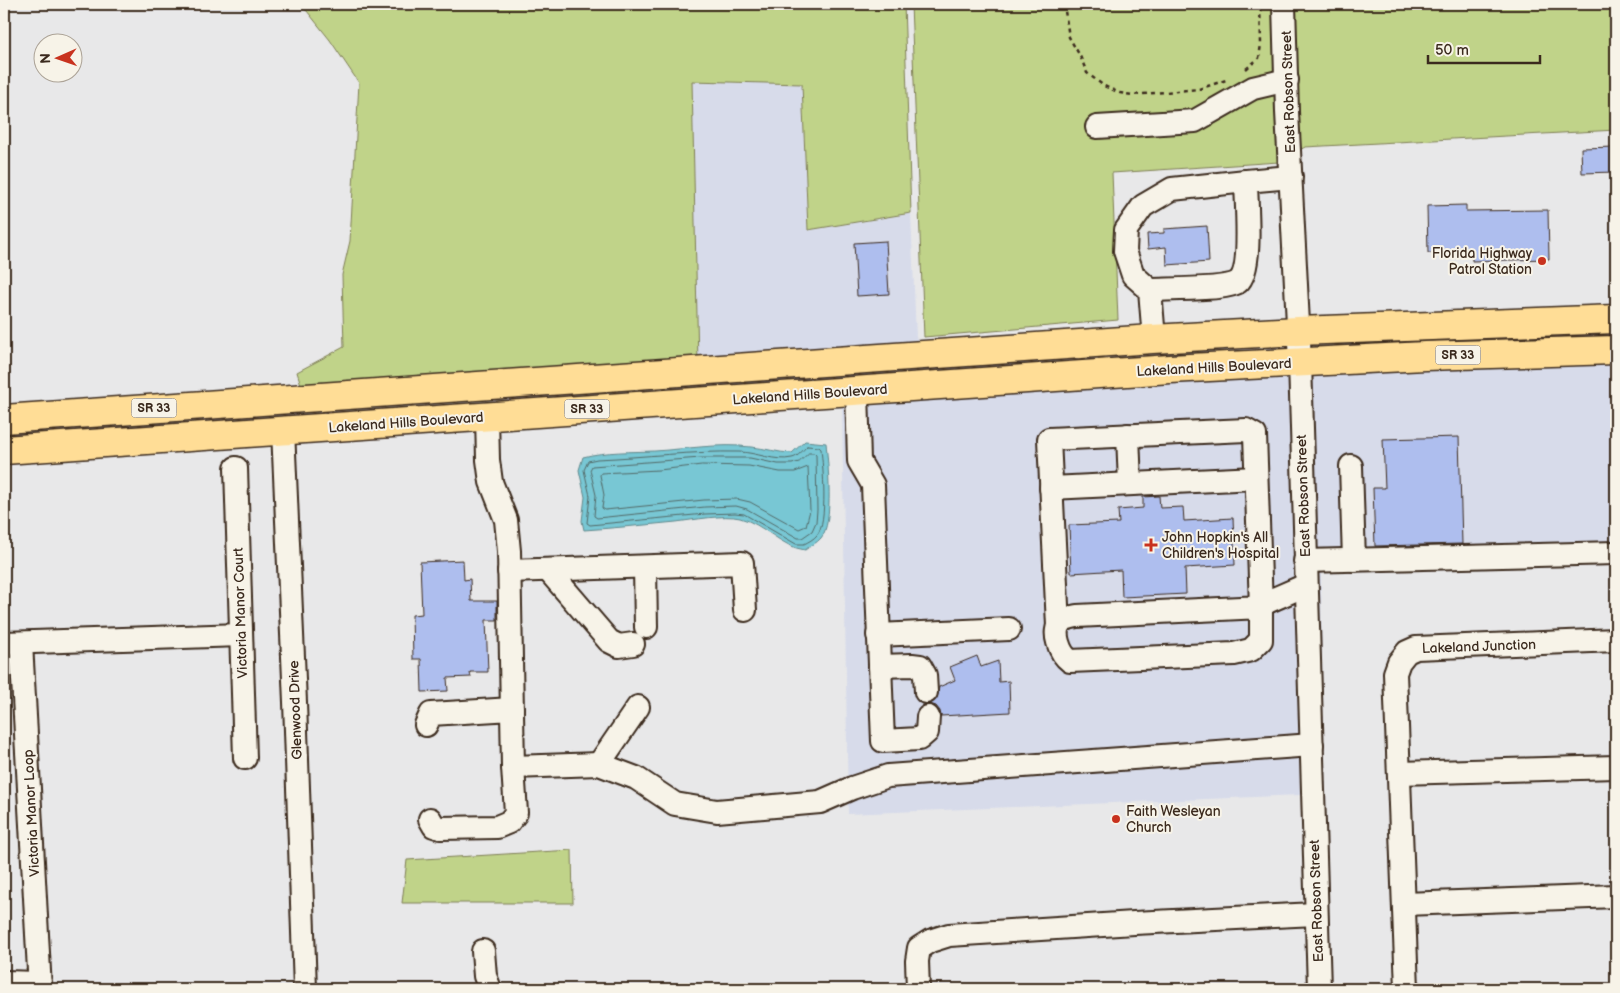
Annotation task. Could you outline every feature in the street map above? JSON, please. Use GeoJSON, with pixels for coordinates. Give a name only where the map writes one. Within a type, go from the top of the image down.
{"type":"FeatureCollection","features":[{"type":"Feature","properties":{"kind":"main road","name":"SR 33"},"geometry":{"type":"LineString","coordinates":[[10,415],[744,368],[1154,339],[1616,319]]}},
{"type":"Feature","properties":{"kind":"main road","name":"Lakeland Hills Boulevard"},"geometry":{"type":"LineString","coordinates":[[4,450],[1170,369],[1616,350]]}},
{"type":"Feature","properties":{"kind":"main road"},"geometry":{"type":"LineString","coordinates":[[487,416],[500,400],[526,395],[595,389],[699,384],[744,368]]}},
{"type":"Feature","properties":{"kind":"street","name":"East Robson Street"},"geometry":{"type":"LineString","coordinates":[[1284,4],[1300,362],[1319,989]]}},
{"type":"Feature","properties":{"kind":"street"},"geometry":{"type":"LineString","coordinates":[[1097,127],[1195,121],[1253,88],[1287,80]]}},
{"type":"Feature","properties":{"kind":"street"},"geometry":{"type":"LineString","coordinates":[[1154,339],[1150,290],[1133,275],[1125,251],[1126,230],[1143,206],[1172,189],[1291,177]]}},
{"type":"Feature","properties":{"kind":"street"},"geometry":{"type":"LineString","coordinates":[[1150,290],[1224,286],[1238,282],[1243,276],[1247,260],[1246,181]]}},
{"type":"Feature","properties":{"kind":"street"},"geometry":{"type":"LineString","coordinates":[[856,390],[859,461],[873,485],[883,741],[919,739],[927,732],[928,717]]}},
{"type":"Feature","properties":{"kind":"street"},"geometry":{"type":"LineString","coordinates":[[430,819],[434,826],[440,828],[498,827],[509,822],[516,813],[506,520],[491,482],[488,460],[487,416]]}},
{"type":"Feature","properties":{"kind":"street","name":"Glenwood Drive"},"geometry":{"type":"LineString","coordinates":[[283,430],[295,692],[305,989]]}},
{"type":"Feature","properties":{"kind":"street"},"geometry":{"type":"LineString","coordinates":[[1246,430],[1256,434],[1256,478],[1261,640],[1251,650],[1234,654],[1070,661],[1064,657],[1057,637],[1049,439],[1246,430]]}},
{"type":"Feature","properties":{"kind":"street"},"geometry":{"type":"LineString","coordinates":[[1128,435],[1130,484]]}},
{"type":"Feature","properties":{"kind":"street"},"geometry":{"type":"LineString","coordinates":[[1351,466],[1354,560]]}},
{"type":"Feature","properties":{"kind":"street","name":"Victoria Manor Court"},"geometry":{"type":"LineString","coordinates":[[236,468],[246,758]]}},
{"type":"Feature","properties":{"kind":"street"},"geometry":{"type":"LineString","coordinates":[[1051,488],[1256,478]]}},
{"type":"Feature","properties":{"kind":"street"},"geometry":{"type":"LineString","coordinates":[[1305,562],[1616,553]]}},
{"type":"Feature","properties":{"kind":"street"},"geometry":{"type":"LineString","coordinates":[[509,571],[742,563],[745,610]]}},
{"type":"Feature","properties":{"kind":"street"},"geometry":{"type":"LineString","coordinates":[[548,570],[609,641],[619,646],[640,636],[645,567]]}},
{"type":"Feature","properties":{"kind":"street"},"geometry":{"type":"LineString","coordinates":[[1058,626],[1063,620],[1077,616],[1261,607],[1267,602],[1306,585]]}},
{"type":"Feature","properties":{"kind":"street"},"geometry":{"type":"LineString","coordinates":[[878,635],[1009,629]]}},
{"type":"Feature","properties":{"kind":"street","name":"Victoria Manor Loop"},"geometry":{"type":"LineString","coordinates":[[4,982],[40,986],[12,643],[241,635]]}},
{"type":"Feature","properties":{"kind":"street","name":"Lakeland Junction"},"geometry":{"type":"LineString","coordinates":[[1407,989],[1395,672],[1399,662],[1407,652],[1416,648],[1616,640]]}},
{"type":"Feature","properties":{"kind":"street"},"geometry":{"type":"LineString","coordinates":[[880,666],[912,664],[920,666],[925,675],[926,692]]}},
{"type":"Feature","properties":{"kind":"street"},"geometry":{"type":"LineString","coordinates":[[599,764],[638,707]]}},
{"type":"Feature","properties":{"kind":"street"},"geometry":{"type":"LineString","coordinates":[[426,725],[431,714],[512,709]]}},
{"type":"Feature","properties":{"kind":"street"},"geometry":{"type":"LineString","coordinates":[[513,767],[599,764],[636,778],[675,804],[717,811],[820,802],[852,788],[888,776],[1312,746]]}},
{"type":"Feature","properties":{"kind":"street"},"geometry":{"type":"LineString","coordinates":[[1399,773],[1616,768]]}},
{"type":"Feature","properties":{"kind":"street"},"geometry":{"type":"LineString","coordinates":[[1404,904],[1616,896]]}},
{"type":"Feature","properties":{"kind":"street"},"geometry":{"type":"LineString","coordinates":[[918,989],[917,961],[919,948],[930,941],[949,935],[1316,914]]}},
{"type":"Feature","properties":{"kind":"street"},"geometry":{"type":"LineString","coordinates":[[484,952],[485,976],[490,989]]}},
{"type":"Feature","properties":{"kind":"path"},"geometry":{"type":"LineString","coordinates":[[1067,4],[1065,11],[1069,38],[1080,56],[1087,73],[1104,86],[1120,93],[1132,95],[1183,91],[1212,86],[1228,80]]}},
{"type":"Feature","properties":{"kind":"path"},"geometry":{"type":"LineString","coordinates":[[1242,72],[1259,58],[1261,44],[1260,4]]}},
{"type":"Feature","properties":{"kind":"shaded area"},"geometry":{"type":"Polygon","coordinates":[[[692,81],[802,84],[808,230],[911,213],[916,337],[922,344],[698,364],[692,81]]]}},
{"type":"Feature","properties":{"kind":"shaded area"},"geometry":{"type":"Polygon","coordinates":[[[1059,354],[1061,369],[702,391],[746,376],[1059,354]]]}},
{"type":"Feature","properties":{"kind":"shaded area"},"geometry":{"type":"Polygon","coordinates":[[[1616,357],[1616,558],[1321,567],[1323,794],[848,814],[842,403],[699,418],[699,409],[1616,357]]]}},
{"type":"Feature","properties":{"kind":"green space"},"geometry":{"type":"Polygon","coordinates":[[[296,4],[904,4],[911,213],[808,230],[802,84],[692,81],[698,364],[303,391],[297,372],[344,347],[342,275],[350,241],[359,83],[330,40],[307,11],[296,4]]]}},
{"type":"Feature","properties":{"kind":"green space"},"geometry":{"type":"Polygon","coordinates":[[[911,4],[1616,4],[1616,130],[1305,147],[1279,162],[1112,173],[1118,320],[924,337],[911,4]]]}},
{"type":"Feature","properties":{"kind":"green space"},"geometry":{"type":"Polygon","coordinates":[[[572,850],[573,903],[402,903],[407,860],[572,850]]]}},
{"type":"Feature","properties":{"kind":"water"},"geometry":{"type":"Polygon","coordinates":[[[805,441],[826,443],[829,507],[828,520],[821,538],[805,550],[788,545],[749,521],[733,517],[584,530],[582,521],[585,497],[579,470],[583,457],[610,453],[727,446],[792,453],[805,441]]]}},
{"type":"Feature","properties":{"kind":"building"},"geometry":{"type":"Polygon","coordinates":[[[1616,147],[1616,172],[1582,173],[1581,148],[1616,147]]]}},
{"type":"Feature","properties":{"kind":"building"},"geometry":{"type":"Polygon","coordinates":[[[1466,205],[1466,211],[1548,210],[1549,259],[1472,261],[1472,253],[1428,253],[1427,206],[1466,205]]]}},
{"type":"Feature","properties":{"kind":"building"},"geometry":{"type":"Polygon","coordinates":[[[1207,226],[1209,262],[1167,265],[1166,247],[1148,249],[1147,234],[1164,233],[1164,229],[1207,226]]]}},
{"type":"Feature","properties":{"kind":"building"},"geometry":{"type":"Polygon","coordinates":[[[886,241],[889,294],[857,296],[854,243],[886,241]]]}},
{"type":"Feature","properties":{"kind":"building"},"geometry":{"type":"Polygon","coordinates":[[[1459,437],[1462,544],[1375,546],[1373,488],[1385,488],[1383,439],[1459,437]]]}},
{"type":"Feature","properties":{"kind":"building"},"geometry":{"type":"Polygon","coordinates":[[[1159,496],[1160,508],[1183,507],[1184,521],[1233,518],[1235,565],[1185,568],[1186,594],[1122,597],[1121,570],[1071,573],[1069,525],[1119,523],[1118,510],[1143,508],[1143,497],[1159,496]]]}},
{"type":"Feature","properties":{"kind":"building"},"geometry":{"type":"Polygon","coordinates":[[[463,560],[464,580],[470,579],[471,601],[497,601],[497,620],[486,620],[488,672],[470,672],[471,677],[447,678],[448,691],[422,692],[421,659],[413,659],[412,615],[422,614],[420,562],[463,560]]]}},
{"type":"Feature","properties":{"kind":"building"},"geometry":{"type":"Polygon","coordinates":[[[977,656],[981,667],[998,661],[999,682],[1009,681],[1010,712],[941,716],[936,706],[930,704],[937,698],[939,687],[955,680],[950,667],[977,656]]]}},
{"type":"Feature","properties":{"kind":"place","name":"Florida Highway Patrol Station"},"geometry":{"type":"Point","coordinates":[1542,261]}},
{"type":"Feature","properties":{"kind":"place","name":"John Hopkin's All Children's Hospital"},"geometry":{"type":"Point","coordinates":[1151,545]}},
{"type":"Feature","properties":{"kind":"place","name":"Faith Wesleyan Church"},"geometry":{"type":"Point","coordinates":[1116,819]}}]}
